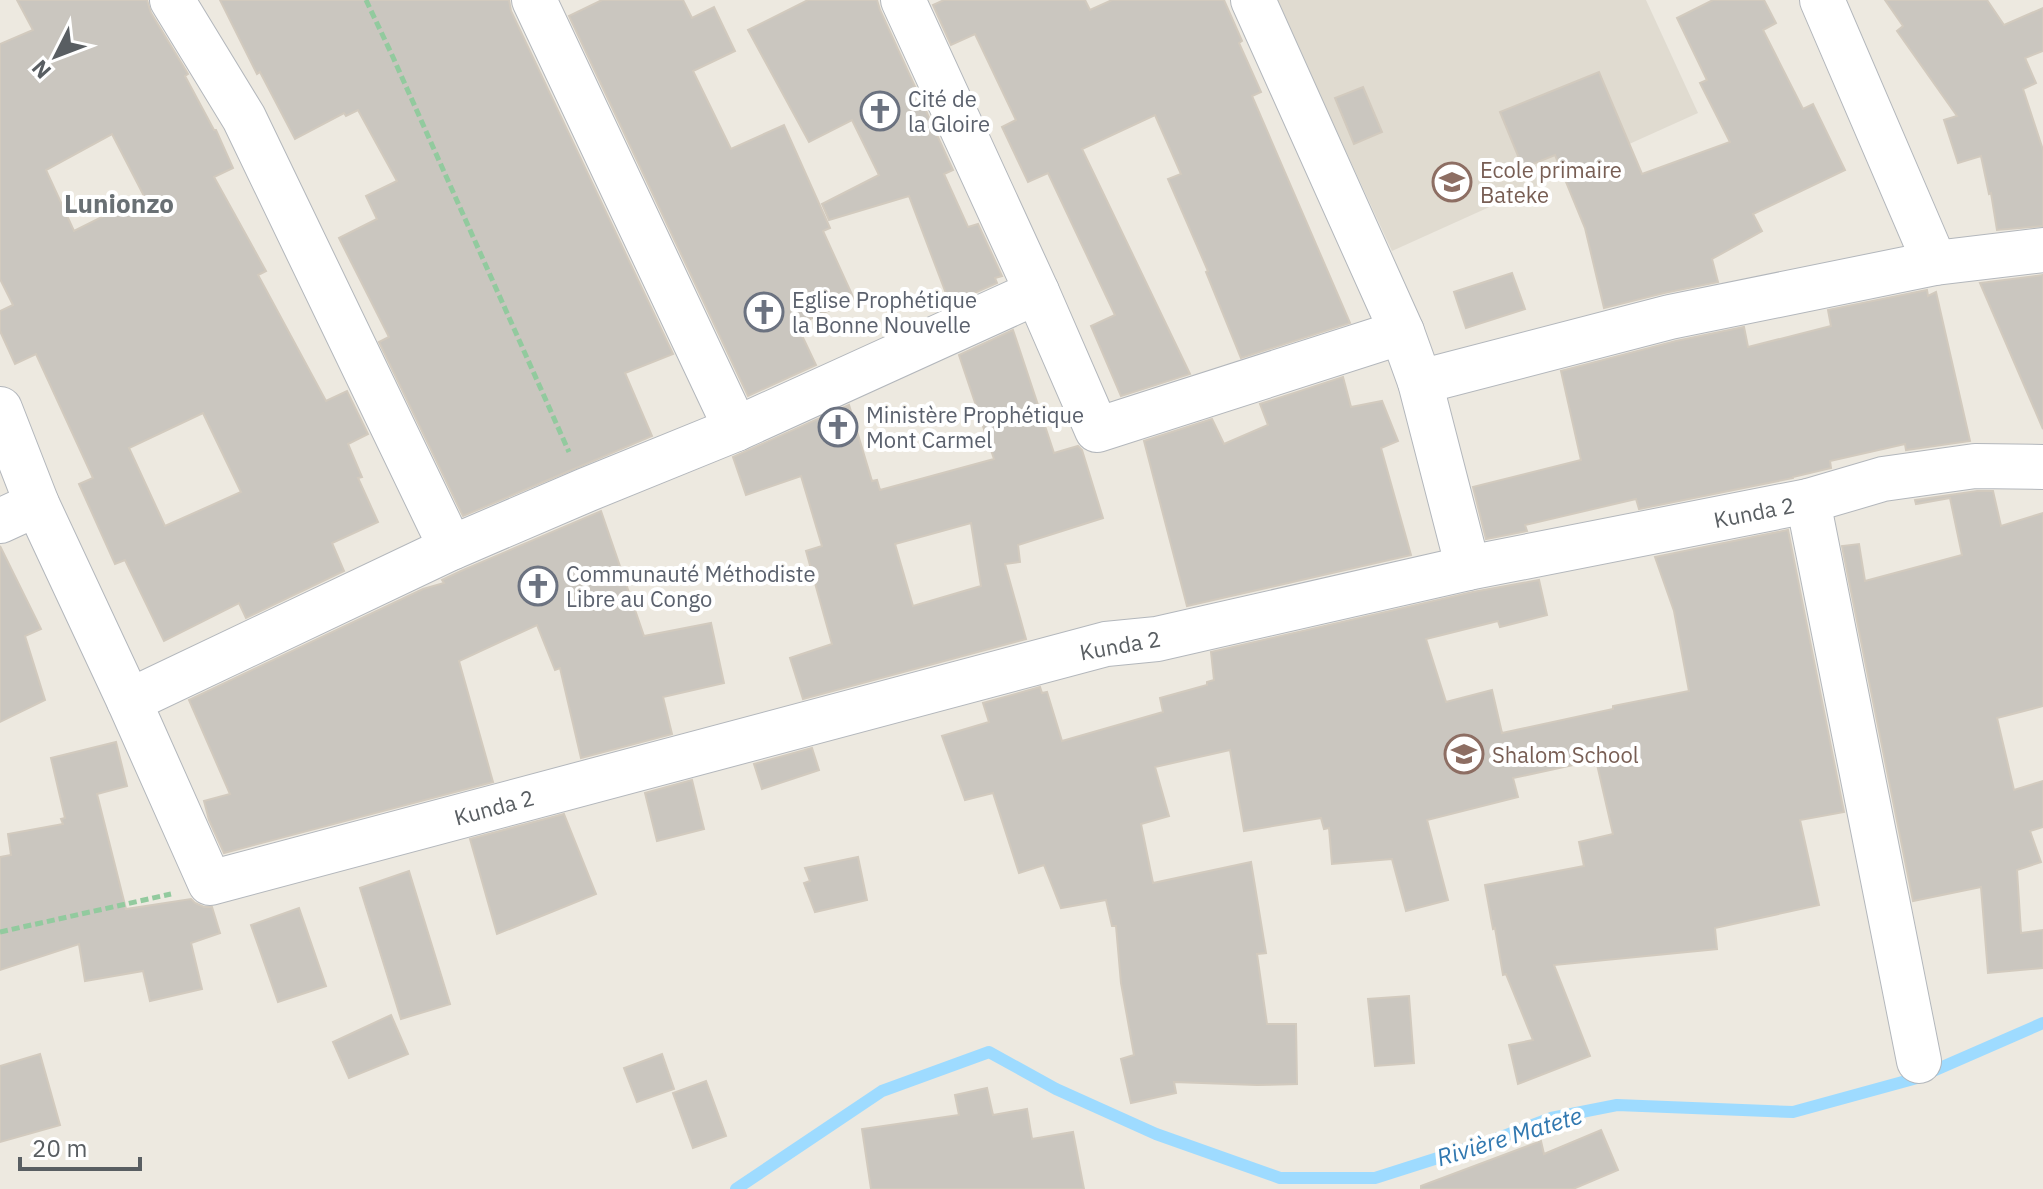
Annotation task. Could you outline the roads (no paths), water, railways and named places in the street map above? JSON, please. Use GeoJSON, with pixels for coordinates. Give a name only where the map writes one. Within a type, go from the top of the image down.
{"type":"FeatureCollection","features":[{"type":"Feature","properties":{"kind":"street"},"geometry":{"type":"LineString","coordinates":[[172,0],[244,118],[451,548]]}},
{"type":"Feature","properties":{"kind":"street"},"geometry":{"type":"LineString","coordinates":[[534,0],[736,429]]}},
{"type":"Feature","properties":{"kind":"street"},"geometry":{"type":"LineString","coordinates":[[903,0],[1097,430],[1402,332]]}},
{"type":"Feature","properties":{"kind":"street"},"geometry":{"type":"LineString","coordinates":[[1253,0],[1402,332],[1420,382],[1468,568]]}},
{"type":"Feature","properties":{"kind":"street"},"geometry":{"type":"LineString","coordinates":[[1822,0],[1935,263]]}},
{"type":"Feature","properties":{"kind":"street"},"geometry":{"type":"LineString","coordinates":[[1420,382],[1670,317],[1935,263],[2043,250]]}},
{"type":"Feature","properties":{"kind":"street"},"geometry":{"type":"LineString","coordinates":[[0,409],[18,513],[129,701],[451,548],[736,429],[1037,292]]}},
{"type":"Feature","properties":{"kind":"street","name":"Kunda 2"},"geometry":{"type":"LineString","coordinates":[[129,701],[210,883],[1106,644],[1157,639],[1468,568],[1808,501],[1883,479],[1975,466],[2043,467]]}},
{"type":"Feature","properties":{"kind":"street"},"geometry":{"type":"LineString","coordinates":[[1808,501],[1919,1061]]}},
{"type":"Feature","properties":{"kind":"waterway","name":"Rivière Matete"},"geometry":{"type":"LineString","coordinates":[[736,1189],[882,1091],[989,1052],[1056,1089],[1156,1134],[1280,1178],[1375,1178],[1551,1118],[1617,1105],[1793,1112],[1917,1078],[2043,1023]]}},
{"type":"Feature","properties":{"kind":"place","name":"Cité de la Gloire"},"geometry":{"type":"Point","coordinates":[880,111]}},
{"type":"Feature","properties":{"kind":"place","name":"Ecole primaire Bateke"},"geometry":{"type":"Point","coordinates":[1452,182]}},
{"type":"Feature","properties":{"kind":"place","name":"Eglise Prophétique la Bonne Nouvelle"},"geometry":{"type":"Point","coordinates":[764,312]}},
{"type":"Feature","properties":{"kind":"place","name":"Ministère Prophétique Mont Carmel"},"geometry":{"type":"Point","coordinates":[838,427]}},
{"type":"Feature","properties":{"kind":"place","name":"Communauté Méthodiste Libre au Congo"},"geometry":{"type":"Point","coordinates":[538,586]}},
{"type":"Feature","properties":{"kind":"place","name":"Shalom School"},"geometry":{"type":"Point","coordinates":[1464,754]}},
{"type":"Feature","properties":{"kind":"district","name":"Lunionzo"},"geometry":{"type":"Point","coordinates":[119,203]}}]}
